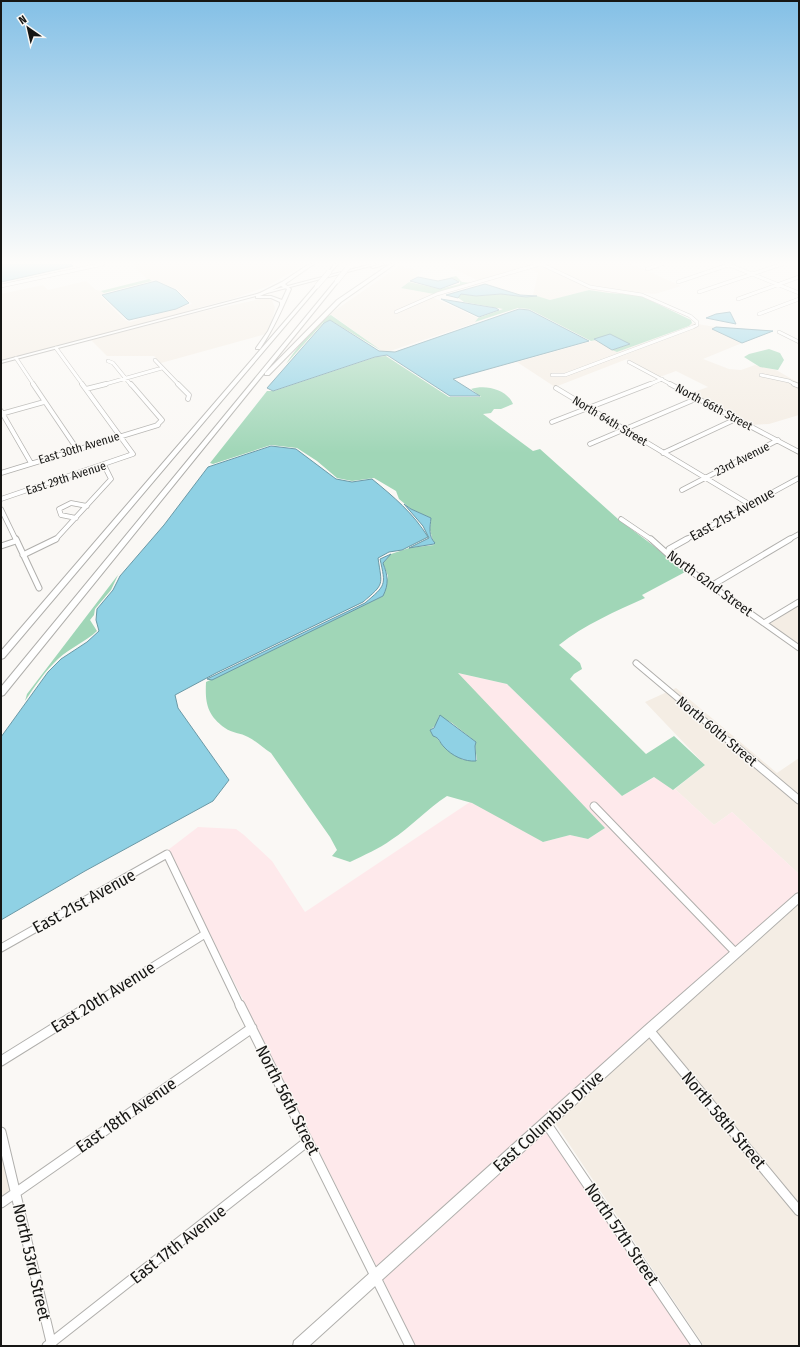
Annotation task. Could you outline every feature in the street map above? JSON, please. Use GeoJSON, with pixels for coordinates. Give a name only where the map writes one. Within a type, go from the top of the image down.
{"type":"FeatureCollection","features":[{"type":"Feature","properties":{"kind":"highway"},"geometry":{"type":"LineString","coordinates":[[222,397],[263,341],[271,327]]}},
{"type":"Feature","properties":{"kind":"highway"},"geometry":{"type":"LineString","coordinates":[[1,656],[282,327]]}},
{"type":"Feature","properties":{"kind":"highway"},"geometry":{"type":"LineString","coordinates":[[1,693],[299,327]]}},
{"type":"Feature","properties":{"kind":"highway"},"geometry":{"type":"LineString","coordinates":[[249,388],[259,382],[314,327]]}},
{"type":"Feature","properties":{"kind":"highway"},"geometry":{"type":"LineString","coordinates":[[1,697],[17,675]]}},
{"type":"Feature","properties":{"kind":"main road"},"geometry":{"type":"LineString","coordinates":[[1,362],[139,327]]}},
{"type":"Feature","properties":{"kind":"main road","name":"East Columbus Drive"},"geometry":{"type":"LineString","coordinates":[[299,1346],[649,1030],[799,897]]}},
{"type":"Feature","properties":{"kind":"street"},"geometry":{"type":"LineString","coordinates":[[552,375],[565,375],[693,327]]}},
{"type":"Feature","properties":{"kind":"street"},"geometry":{"type":"LineString","coordinates":[[779,332],[799,342]]}},
{"type":"Feature","properties":{"kind":"street"},"geometry":{"type":"LineString","coordinates":[[56,348],[121,435]]}},
{"type":"Feature","properties":{"kind":"street"},"geometry":{"type":"LineString","coordinates":[[16,358],[76,449]]}},
{"type":"Feature","properties":{"kind":"street"},"geometry":{"type":"LineString","coordinates":[[155,360],[189,395],[188,399]]}},
{"type":"Feature","properties":{"kind":"street"},"geometry":{"type":"LineString","coordinates":[[108,361],[113,364],[125,378]]}},
{"type":"Feature","properties":{"kind":"street","name":"North 66th Street"},"geometry":{"type":"LineString","coordinates":[[629,362],[799,452]]}},
{"type":"Feature","properties":{"kind":"street"},"geometry":{"type":"LineString","coordinates":[[86,389],[162,368]]}},
{"type":"Feature","properties":{"kind":"street"},"geometry":{"type":"LineString","coordinates":[[761,375],[789,381],[799,386]]}},
{"type":"Feature","properties":{"kind":"street","name":"East 30th Avenue"},"geometry":{"type":"LineString","coordinates":[[1,473],[121,435],[158,425],[162,420],[125,378]]}},
{"type":"Feature","properties":{"kind":"street"},"geometry":{"type":"LineString","coordinates":[[552,422],[662,379]]}},
{"type":"Feature","properties":{"kind":"street","name":"North 64th Street"},"geometry":{"type":"LineString","coordinates":[[556,388],[749,504]]}},
{"type":"Feature","properties":{"kind":"street"},"geometry":{"type":"LineString","coordinates":[[590,444],[698,398]]}},
{"type":"Feature","properties":{"kind":"street"},"geometry":{"type":"LineString","coordinates":[[31,463],[1,413],[44,402]]}},
{"type":"Feature","properties":{"kind":"street"},"geometry":{"type":"LineString","coordinates":[[663,453],[736,419]]}},
{"type":"Feature","properties":{"kind":"street","name":"East 29th Avenue"},"geometry":{"type":"LineString","coordinates":[[1,499],[130,456],[133,452],[121,435]]}},
{"type":"Feature","properties":{"kind":"street","name":"23rd Avenue"},"geometry":{"type":"LineString","coordinates":[[682,490],[778,440]]}},
{"type":"Feature","properties":{"kind":"street"},"geometry":{"type":"LineString","coordinates":[[23,555],[54,542],[87,506],[111,479],[104,465]]}},
{"type":"Feature","properties":{"kind":"street","name":"East 21st Avenue"},"geometry":{"type":"LineString","coordinates":[[668,554],[669,549],[799,478]]}},
{"type":"Feature","properties":{"kind":"street"},"geometry":{"type":"LineString","coordinates":[[76,518],[61,515],[59,509],[71,503],[87,506]]}},
{"type":"Feature","properties":{"kind":"street"},"geometry":{"type":"LineString","coordinates":[[1,509],[39,588]]}},
{"type":"Feature","properties":{"kind":"street","name":"North 62nd Street"},"geometry":{"type":"LineString","coordinates":[[621,519],[711,586],[799,648]]}},
{"type":"Feature","properties":{"kind":"street"},"geometry":{"type":"LineString","coordinates":[[711,586],[799,534]]}},
{"type":"Feature","properties":{"kind":"street"},"geometry":{"type":"LineString","coordinates":[[1,546],[16,541]]}},
{"type":"Feature","properties":{"kind":"street"},"geometry":{"type":"LineString","coordinates":[[764,623],[799,602]]}},
{"type":"Feature","properties":{"kind":"street","name":"North 60th Street"},"geometry":{"type":"LineString","coordinates":[[636,663],[799,800]]}},
{"type":"Feature","properties":{"kind":"street"},"geometry":{"type":"LineString","coordinates":[[594,806],[736,953]]}},
{"type":"Feature","properties":{"kind":"street","name":"East 21st Avenue"},"geometry":{"type":"LineString","coordinates":[[1,948],[167,854]]}},
{"type":"Feature","properties":{"kind":"street","name":"North 56th Street"},"geometry":{"type":"LineString","coordinates":[[167,854],[205,934],[410,1346]]}},
{"type":"Feature","properties":{"kind":"street","name":"East 20th Avenue"},"geometry":{"type":"LineString","coordinates":[[1,1060],[205,934]]}},
{"type":"Feature","properties":{"kind":"street","name":"East 18th Avenue"},"geometry":{"type":"LineString","coordinates":[[1,1203],[252,1028]]}},
{"type":"Feature","properties":{"kind":"street","name":"North 58th Street"},"geometry":{"type":"LineString","coordinates":[[649,1030],[799,1211]]}},
{"type":"Feature","properties":{"kind":"street","name":"North 57th Street"},"geometry":{"type":"LineString","coordinates":[[546,1123],[697,1346]]}},
{"type":"Feature","properties":{"kind":"street","name":"North 53rd Street"},"geometry":{"type":"LineString","coordinates":[[1,1132],[50,1345]]}},
{"type":"Feature","properties":{"kind":"street","name":"East 17th Avenue"},"geometry":{"type":"LineString","coordinates":[[50,1345],[308,1141]]}},
{"type":"Feature","properties":{"kind":"shaded area"},"geometry":{"type":"Polygon","coordinates":[[[1,327],[134,327],[1,361],[1,327]]]}},
{"type":"Feature","properties":{"kind":"shaded area"},"geometry":{"type":"Polygon","coordinates":[[[142,327],[270,327],[266,334],[161,363],[154,356],[107,356],[91,340],[142,327]]]}},
{"type":"Feature","properties":{"kind":"shaded area"},"geometry":{"type":"Polygon","coordinates":[[[348,327],[463,327],[390,351],[382,351],[348,327]]]}},
{"type":"Feature","properties":{"kind":"shaded area"},"geometry":{"type":"Polygon","coordinates":[[[688,327],[564,374],[550,375],[566,376],[691,327],[714,327],[713,329],[742,343],[703,359],[729,369],[741,370],[755,365],[776,370],[799,383],[799,385],[789,380],[759,374],[788,382],[799,387],[799,415],[769,424],[750,425],[691,393],[708,387],[676,371],[660,377],[627,359],[555,387],[517,362],[596,340],[617,352],[688,327]]]}},
{"type":"Feature","properties":{"kind":"shaded area"},"geometry":{"type":"Polygon","coordinates":[[[799,605],[799,644],[769,624],[799,605]]]}},
{"type":"Feature","properties":{"kind":"shaded area"},"geometry":{"type":"Polygon","coordinates":[[[457,673],[507,684],[622,796],[655,777],[673,790],[675,789],[714,825],[732,812],[799,874],[799,891],[735,948],[594,802],[589,804],[730,952],[377,1267],[168,850],[198,827],[236,829],[272,861],[305,912],[470,802],[508,821],[543,842],[570,835],[588,839],[604,829],[457,673]]]}},
{"type":"Feature","properties":{"kind":"shaded area"},"geometry":{"type":"Polygon","coordinates":[[[676,688],[777,773],[799,758],[799,796],[672,690],[676,688]]]}},
{"type":"Feature","properties":{"kind":"shaded area"},"geometry":{"type":"Polygon","coordinates":[[[667,692],[799,803],[799,874],[732,812],[714,825],[675,789],[705,765],[645,702],[667,692]]]}},
{"type":"Feature","properties":{"kind":"shaded area"},"geometry":{"type":"Polygon","coordinates":[[[799,904],[799,1204],[655,1031],[799,904]]]}},
{"type":"Feature","properties":{"kind":"shaded area"},"geometry":{"type":"Polygon","coordinates":[[[650,1036],[799,1217],[799,1346],[704,1346],[555,1123],[650,1036]]]}},
{"type":"Feature","properties":{"kind":"shaded area"},"geometry":{"type":"Polygon","coordinates":[[[546,1130],[691,1346],[415,1346],[383,1279],[546,1130]]]}},
{"type":"Feature","properties":{"kind":"shaded area"},"geometry":{"type":"Polygon","coordinates":[[[1,1153],[10,1190],[1,1197],[1,1153]]]}},
{"type":"Feature","properties":{"kind":"green space"},"geometry":{"type":"Polygon","coordinates":[[[315,327],[320,327],[286,364],[300,344],[315,327]]]}},
{"type":"Feature","properties":{"kind":"green space"},"geometry":{"type":"Polygon","coordinates":[[[342,327],[348,327],[382,351],[342,327]]]}},
{"type":"Feature","properties":{"kind":"green space"},"geometry":{"type":"Polygon","coordinates":[[[564,327],[687,327],[617,352],[612,350],[630,344],[595,339],[596,340],[591,341],[564,327]]]}},
{"type":"Feature","properties":{"kind":"green space"},"geometry":{"type":"Polygon","coordinates":[[[769,349],[780,353],[784,360],[778,370],[760,367],[744,357],[749,354],[769,349]]]}},
{"type":"Feature","properties":{"kind":"green space"},"geometry":{"type":"Polygon","coordinates":[[[386,356],[449,397],[481,397],[471,389],[483,387],[501,391],[513,404],[501,409],[494,409],[491,413],[483,414],[533,451],[540,449],[618,519],[687,571],[642,595],[645,598],[612,613],[579,631],[559,645],[580,663],[582,669],[574,674],[570,679],[646,754],[674,736],[705,765],[673,790],[654,777],[622,796],[507,684],[458,673],[605,828],[588,839],[570,835],[543,842],[472,803],[447,796],[398,835],[376,849],[350,862],[332,856],[337,850],[330,837],[271,753],[254,740],[225,728],[214,718],[208,708],[206,682],[383,596],[388,576],[383,563],[391,554],[409,548],[434,545],[430,530],[431,518],[411,509],[399,499],[396,491],[374,478],[352,481],[337,478],[317,461],[297,448],[271,445],[213,464],[210,463],[267,391],[274,391],[376,357],[386,356]],[[439,716],[437,724],[430,730],[441,743],[463,760],[477,760],[475,746],[476,742],[452,723],[439,716]]]}},
{"type":"Feature","properties":{"kind":"green space"},"geometry":{"type":"Polygon","coordinates":[[[131,558],[118,575],[111,590],[95,609],[94,615],[90,620],[97,631],[58,659],[36,684],[25,701],[27,694],[121,571],[131,558]]]}},
{"type":"Feature","properties":{"kind":"water"},"geometry":{"type":"Polygon","coordinates":[[[321,327],[341,327],[379,351],[395,352],[467,327],[562,327],[589,341],[453,379],[480,396],[450,396],[387,355],[375,357],[273,391],[267,388],[321,327]]]}},
{"type":"Feature","properties":{"kind":"water"},"geometry":{"type":"Polygon","coordinates":[[[716,327],[773,331],[742,343],[712,329],[716,327]]]}},
{"type":"Feature","properties":{"kind":"water"},"geometry":{"type":"Polygon","coordinates":[[[610,334],[630,344],[612,350],[594,339],[610,334]]]}},
{"type":"Feature","properties":{"kind":"water"},"geometry":{"type":"Polygon","coordinates":[[[271,446],[296,449],[336,479],[352,482],[372,479],[409,513],[428,537],[402,550],[389,552],[378,558],[381,579],[380,583],[375,591],[363,602],[216,673],[175,695],[178,708],[229,780],[213,801],[85,871],[1,920],[1,737],[48,672],[61,659],[87,642],[99,631],[96,620],[97,609],[113,590],[120,576],[164,525],[208,467],[271,446]]]}},
{"type":"Feature","properties":{"kind":"water"},"geometry":{"type":"Polygon","coordinates":[[[404,504],[411,509],[431,518],[430,531],[431,537],[435,543],[434,544],[409,548],[429,538],[423,526],[404,504]]]}},
{"type":"Feature","properties":{"kind":"water"},"geometry":{"type":"Polygon","coordinates":[[[391,554],[383,563],[387,580],[383,596],[212,680],[207,679],[365,603],[381,588],[383,584],[380,559],[391,554]]]}},
{"type":"Feature","properties":{"kind":"water"},"geometry":{"type":"Polygon","coordinates":[[[440,715],[476,742],[476,761],[455,756],[442,745],[437,738],[433,736],[430,730],[434,728],[440,715]]]}}]}
